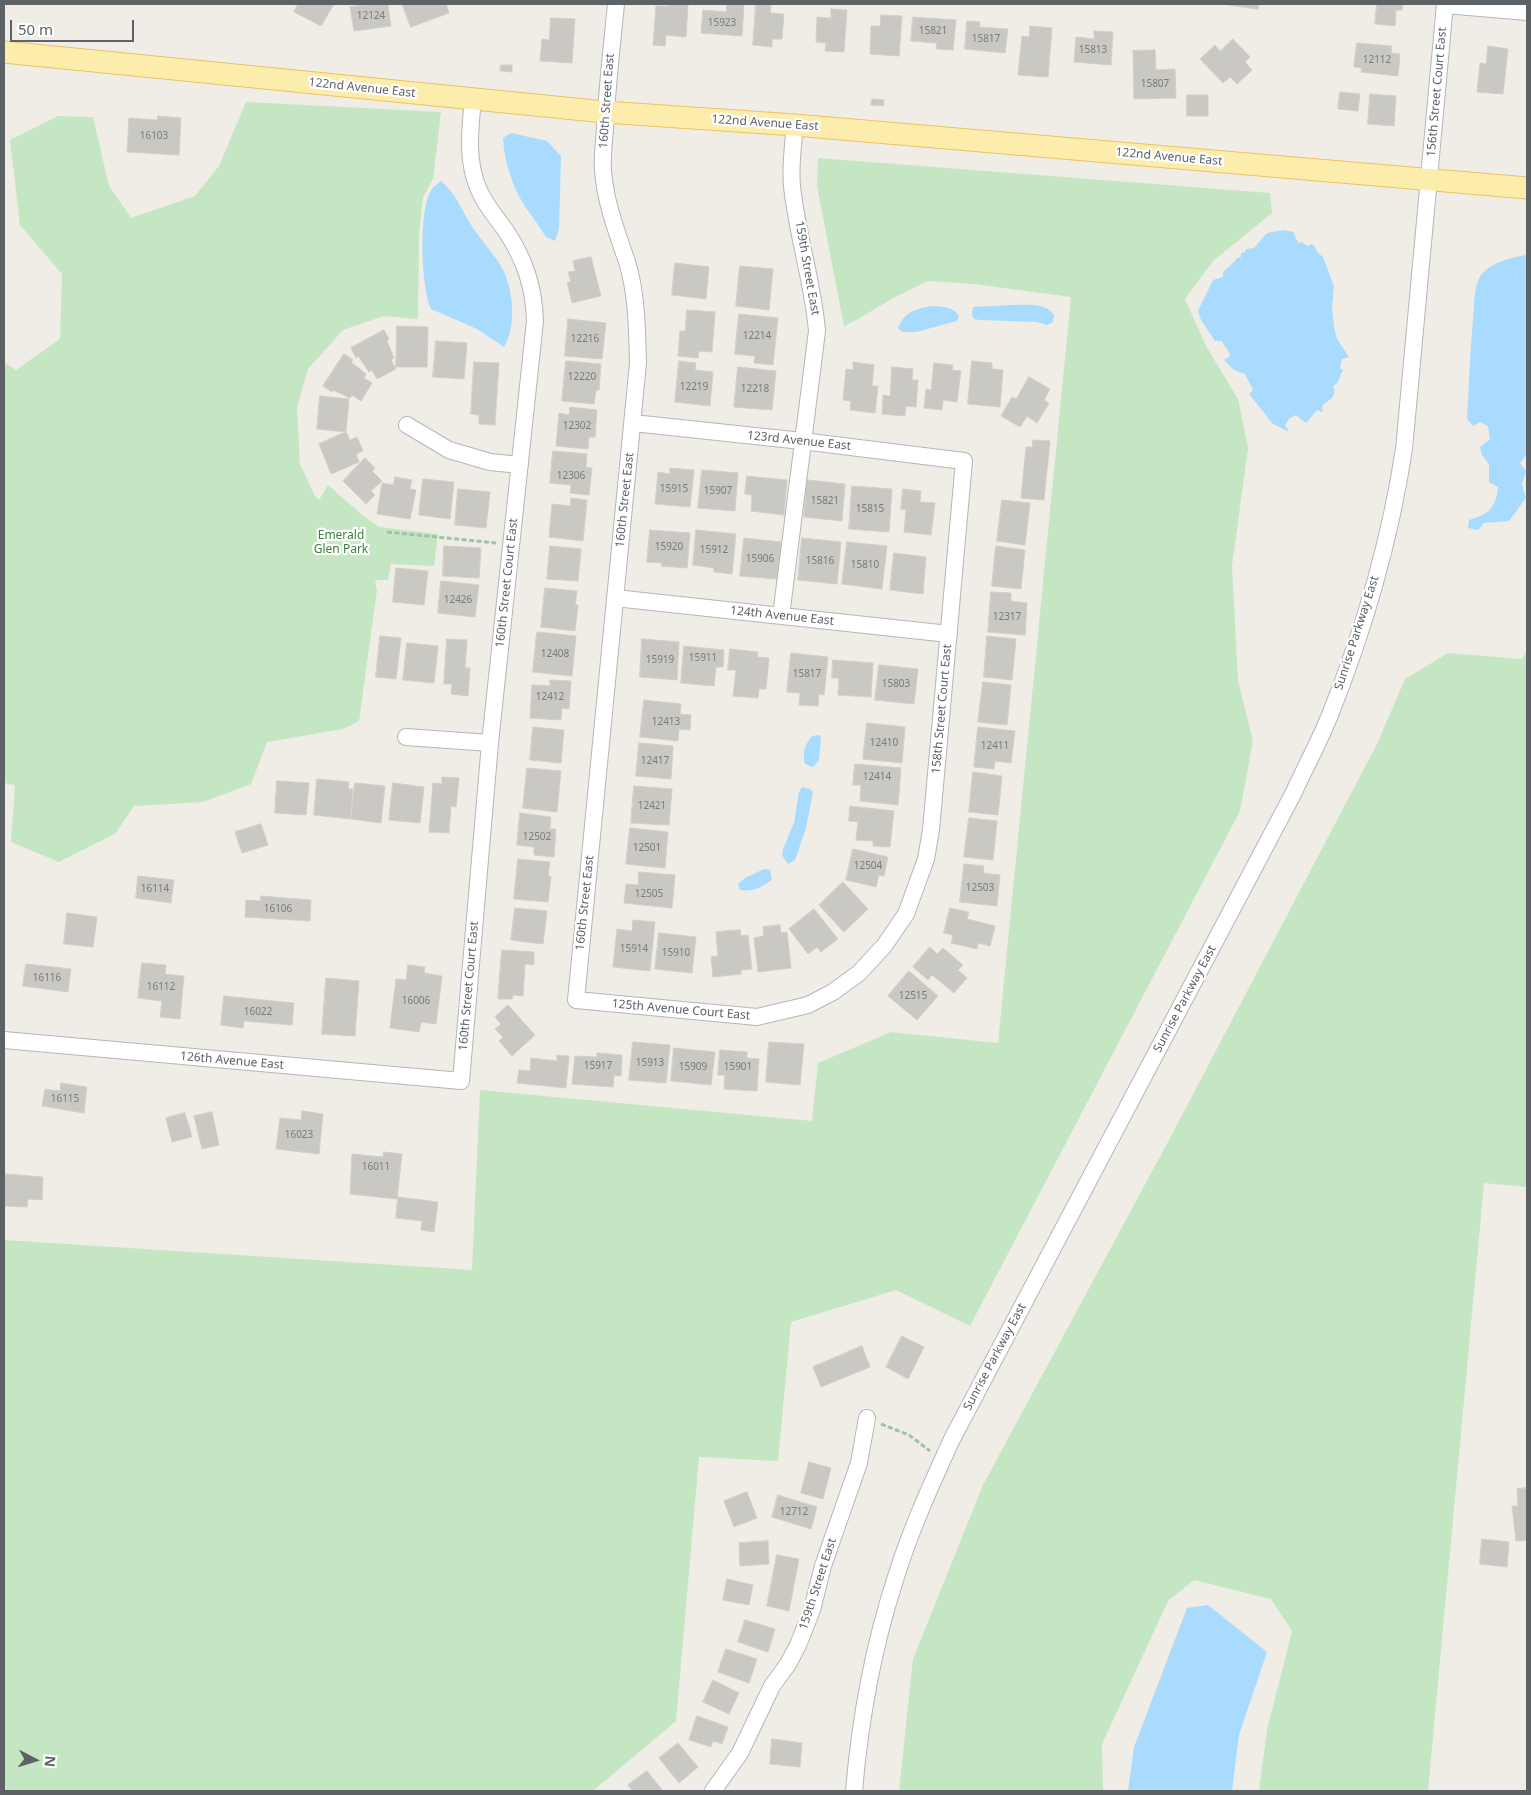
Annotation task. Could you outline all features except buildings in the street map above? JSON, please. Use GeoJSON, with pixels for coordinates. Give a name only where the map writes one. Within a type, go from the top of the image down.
{"type":"FeatureCollection","features":[{"type":"Feature","properties":{"kind":"main road","name":"122nd Avenue East"},"geometry":{"type":"LineString","coordinates":[[4,52],[605,112],[795,125],[1527,188]]}},
{"type":"Feature","properties":{"kind":"street","name":"160th Street East"},"geometry":{"type":"LineString","coordinates":[[576,1000],[638,363],[638,329],[634,294],[627,262],[608,202],[602,170],[605,112],[616,4]]}},
{"type":"Feature","properties":{"kind":"street"},"geometry":{"type":"LineString","coordinates":[[1445,4],[1527,12]]}},
{"type":"Feature","properties":{"kind":"street","name":"156th Street Court East"},"geometry":{"type":"LineString","coordinates":[[1429,180],[1445,4]]}},
{"type":"Feature","properties":{"kind":"street","name":"160th Street Court East"},"geometry":{"type":"LineString","coordinates":[[461,1081],[490,743],[535,321],[534,298],[529,276],[507,232],[479,190],[472,167],[469,148],[473,99]]}},
{"type":"Feature","properties":{"kind":"street","name":"159th Street East"},"geometry":{"type":"LineString","coordinates":[[781,616],[817,331],[815,304],[808,278],[792,187],[791,162],[795,125]]}},
{"type":"Feature","properties":{"kind":"street","name":"Sunrise Parkway East"},"geometry":{"type":"LineString","coordinates":[[854,1791],[865,1703],[878,1643],[894,1580],[930,1488],[952,1439],[1293,794],[1329,716],[1358,640],[1392,520],[1399,482],[1409,406],[1429,180]]}},
{"type":"Feature","properties":{"kind":"street","name":"123rd Avenue East"},"geometry":{"type":"LineString","coordinates":[[632,424],[802,441],[964,461]]}},
{"type":"Feature","properties":{"kind":"street"},"geometry":{"type":"LineString","coordinates":[[407,425],[449,450],[490,462],[520,465]]}},
{"type":"Feature","properties":{"kind":"street","name":"158th Street Court East"},"geometry":{"type":"LineString","coordinates":[[884,946],[906,914],[926,858],[931,830],[964,461]]}},
{"type":"Feature","properties":{"kind":"street","name":"124th Avenue East"},"geometry":{"type":"LineString","coordinates":[[615,598],[949,634]]}},
{"type":"Feature","properties":{"kind":"street"},"geometry":{"type":"LineString","coordinates":[[406,736],[490,743]]}},
{"type":"Feature","properties":{"kind":"street","name":"125th Avenue Court East"},"geometry":{"type":"LineString","coordinates":[[576,1000],[757,1017],[808,1005],[833,992],[859,973],[884,946]]}},
{"type":"Feature","properties":{"kind":"street","name":"126th Avenue East"},"geometry":{"type":"LineString","coordinates":[[4,1040],[461,1081]]}},
{"type":"Feature","properties":{"kind":"street","name":"159th Street East"},"geometry":{"type":"LineString","coordinates":[[713,1791],[740,1753],[772,1686],[788,1664],[798,1645],[812,1610],[823,1566],[859,1463],[867,1418]]}},
{"type":"Feature","properties":{"kind":"path"},"geometry":{"type":"LineString","coordinates":[[387,532],[511,544]]}},
{"type":"Feature","properties":{"kind":"path"},"geometry":{"type":"LineString","coordinates":[[867,1418],[909,1435],[922,1444]]}},
{"type":"Feature","properties":{"kind":"green space","name":"Emerald Glen Park"},"geometry":{"type":"Polygon","coordinates":[[[246,102],[441,112],[433,179],[423,197],[419,234],[418,319],[384,316],[343,330],[308,369],[297,407],[300,464],[315,496],[319,500],[328,485],[379,527],[438,534],[434,566],[391,564],[388,580],[375,580],[377,590],[359,721],[343,729],[267,742],[251,784],[203,802],[134,806],[115,834],[59,862],[11,842],[15,785],[4,783],[4,363],[16,370],[60,339],[62,274],[20,225],[10,140],[58,116],[93,117],[109,186],[131,218],[195,196],[219,166],[246,102]]]}},
{"type":"Feature","properties":{"kind":"green space"},"geometry":{"type":"Polygon","coordinates":[[[818,158],[1270,193],[1272,213],[1213,261],[1185,299],[1206,346],[1238,399],[1248,448],[1232,566],[1238,680],[1253,741],[1240,811],[970,1326],[896,1290],[791,1322],[778,1461],[699,1457],[676,1721],[593,1791],[4,1791],[4,1240],[472,1270],[480,1090],[812,1121],[818,1063],[891,1032],[998,1043],[1071,297],[974,284],[928,281],[844,326],[817,186],[818,158]]]}},
{"type":"Feature","properties":{"kind":"green space"},"geometry":{"type":"Polygon","coordinates":[[[1527,651],[1527,1187],[1484,1183],[1428,1791],[1259,1791],[1267,1730],[1292,1631],[1271,1599],[1194,1580],[1168,1601],[1102,1744],[1103,1791],[899,1791],[913,1659],[983,1485],[1169,1140],[1377,744],[1405,679],[1448,653],[1522,659],[1527,651]]]}},
{"type":"Feature","properties":{"kind":"water"},"geometry":{"type":"Polygon","coordinates":[[[511,133],[547,141],[561,156],[559,229],[555,241],[546,237],[521,200],[513,183],[505,156],[503,138],[511,133]]]}},
{"type":"Feature","properties":{"kind":"water"},"geometry":{"type":"Polygon","coordinates":[[[441,181],[454,195],[471,225],[504,272],[512,300],[512,320],[508,339],[504,347],[477,329],[431,309],[423,266],[423,230],[428,199],[433,188],[441,181]]]}},
{"type":"Feature","properties":{"kind":"water"},"geometry":{"type":"Polygon","coordinates":[[[1283,230],[1294,232],[1299,243],[1302,242],[1307,246],[1313,244],[1318,253],[1323,257],[1334,286],[1332,307],[1337,339],[1349,357],[1342,359],[1340,368],[1343,370],[1337,383],[1333,386],[1333,396],[1322,406],[1323,412],[1317,410],[1306,423],[1296,415],[1290,418],[1285,425],[1289,432],[1273,424],[1249,394],[1253,390],[1245,374],[1234,370],[1224,360],[1230,356],[1229,352],[1222,341],[1215,341],[1201,320],[1198,311],[1213,280],[1223,277],[1223,272],[1237,258],[1241,257],[1241,253],[1245,252],[1246,249],[1254,248],[1267,233],[1283,230]]]}},
{"type":"Feature","properties":{"kind":"water"},"geometry":{"type":"Polygon","coordinates":[[[1527,255],[1527,454],[1520,463],[1526,471],[1522,484],[1526,498],[1509,521],[1484,523],[1478,530],[1468,528],[1469,520],[1482,515],[1490,509],[1495,500],[1498,487],[1489,482],[1489,464],[1482,455],[1480,447],[1490,439],[1488,426],[1480,422],[1473,426],[1467,419],[1474,300],[1478,281],[1486,270],[1499,262],[1527,255]]]}},
{"type":"Feature","properties":{"kind":"water"},"geometry":{"type":"Polygon","coordinates":[[[1035,305],[1046,308],[1054,315],[1053,322],[1047,325],[1037,322],[980,320],[974,319],[972,314],[973,307],[1035,305]]]}},
{"type":"Feature","properties":{"kind":"water"},"geometry":{"type":"Polygon","coordinates":[[[932,306],[954,310],[959,316],[957,321],[916,332],[902,332],[898,328],[908,314],[921,308],[932,306]]]}},
{"type":"Feature","properties":{"kind":"water"},"geometry":{"type":"Polygon","coordinates":[[[819,735],[821,738],[819,760],[813,767],[805,764],[804,752],[812,736],[819,735]]]}},
{"type":"Feature","properties":{"kind":"water"},"geometry":{"type":"Polygon","coordinates":[[[802,787],[813,792],[806,828],[795,860],[788,864],[782,855],[783,849],[794,823],[799,792],[802,787]]]}},
{"type":"Feature","properties":{"kind":"water"},"geometry":{"type":"Polygon","coordinates":[[[764,869],[770,870],[772,879],[769,882],[753,890],[740,890],[738,884],[745,878],[764,869]]]}},
{"type":"Feature","properties":{"kind":"water"},"geometry":{"type":"Polygon","coordinates":[[[1208,1605],[1267,1652],[1239,1735],[1232,1791],[1128,1791],[1134,1747],[1187,1608],[1208,1605]]]}}]}
